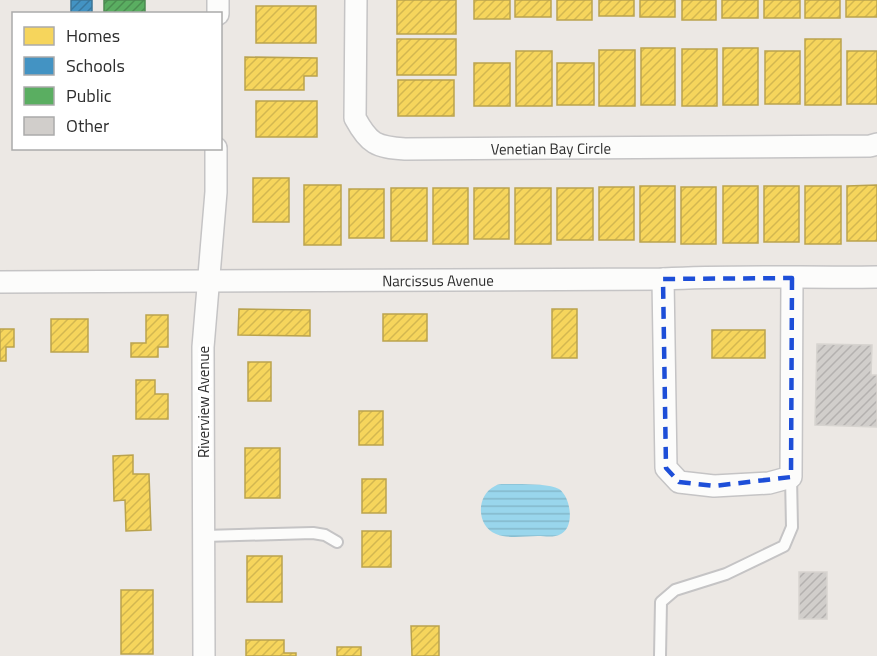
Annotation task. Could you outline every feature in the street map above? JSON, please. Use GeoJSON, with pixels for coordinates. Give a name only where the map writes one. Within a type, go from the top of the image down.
{"type":"FeatureCollection","features":[{"type":"Feature","properties":{"kind":"street","name":"Venetian Bay Circle"},"geometry":{"type":"LineString","coordinates":[[356,0],[355,118],[363,133],[371,141],[385,147],[405,149],[870,146],[877,144]]}},
{"type":"Feature","properties":{"kind":"street","name":"Riverview Avenue"},"geometry":{"type":"LineString","coordinates":[[204,656],[202,347],[216,192],[216,150]]}},
{"type":"Feature","properties":{"kind":"street","name":"Narcissus Avenue"},"geometry":{"type":"LineString","coordinates":[[0,282],[663,279],[714,276],[877,277]]}},
{"type":"Feature","properties":{"kind":"street"},"geometry":{"type":"LineString","coordinates":[[663,279],[666,468],[679,482],[714,486],[769,483],[791,477],[792,278]]}},
{"type":"Feature","properties":{"kind":"lane"},"geometry":{"type":"LineString","coordinates":[[660,656],[661,603],[668,596],[675,590],[726,574],[784,546],[792,527],[791,477]]}},
{"type":"Feature","properties":{"kind":"lane"},"geometry":{"type":"LineString","coordinates":[[204,536],[313,533],[337,542]]}},
{"type":"Feature","properties":{"kind":"highlighted area"},"geometry":{"type":"Polygon","coordinates":[[[792,278],[791,477],[714,486],[679,482],[666,468],[663,279],[792,278]]]}},
{"type":"Feature","properties":{"kind":"water"},"geometry":{"type":"Polygon","coordinates":[[[497,485],[540,485],[559,489],[569,505],[570,519],[565,530],[555,536],[517,537],[501,536],[489,530],[482,518],[484,496],[497,485]]]}},
{"type":"Feature","properties":{"kind":"building: Homes"},"geometry":{"type":"Polygon","coordinates":[[[397,0],[456,0],[456,34],[397,34],[397,0]]]}},
{"type":"Feature","properties":{"kind":"building: Homes"},"geometry":{"type":"Polygon","coordinates":[[[474,0],[510,0],[510,19],[474,19],[474,0]]]}},
{"type":"Feature","properties":{"kind":"building: Homes"},"geometry":{"type":"Polygon","coordinates":[[[515,0],[551,0],[551,17],[515,17],[515,0]]]}},
{"type":"Feature","properties":{"kind":"building: Homes"},"geometry":{"type":"Polygon","coordinates":[[[557,0],[592,0],[592,20],[557,20],[557,0]]]}},
{"type":"Feature","properties":{"kind":"building: Homes"},"geometry":{"type":"Polygon","coordinates":[[[599,0],[634,0],[634,16],[599,16],[599,0]]]}},
{"type":"Feature","properties":{"kind":"building: Homes"},"geometry":{"type":"Polygon","coordinates":[[[640,0],[675,0],[675,17],[640,17],[640,0]]]}},
{"type":"Feature","properties":{"kind":"building: Homes"},"geometry":{"type":"Polygon","coordinates":[[[682,0],[716,0],[716,20],[682,20],[682,0]]]}},
{"type":"Feature","properties":{"kind":"building: Homes"},"geometry":{"type":"Polygon","coordinates":[[[722,0],[758,0],[758,18],[722,18],[722,0]]]}},
{"type":"Feature","properties":{"kind":"building: Homes"},"geometry":{"type":"Polygon","coordinates":[[[764,0],[800,0],[800,18],[764,18],[764,0]]]}},
{"type":"Feature","properties":{"kind":"building: Homes"},"geometry":{"type":"Polygon","coordinates":[[[805,0],[840,0],[840,18],[805,18],[805,0]]]}},
{"type":"Feature","properties":{"kind":"building: Homes"},"geometry":{"type":"Polygon","coordinates":[[[846,0],[877,0],[877,17],[846,17],[846,0]]]}},
{"type":"Feature","properties":{"kind":"building: Homes"},"geometry":{"type":"Polygon","coordinates":[[[256,6],[316,6],[316,43],[256,43],[256,6]]]}},
{"type":"Feature","properties":{"kind":"building: Homes"},"geometry":{"type":"Polygon","coordinates":[[[397,39],[456,39],[456,75],[397,75],[397,39]]]}},
{"type":"Feature","properties":{"kind":"building: Homes"},"geometry":{"type":"Polygon","coordinates":[[[805,39],[841,39],[841,105],[805,105],[805,39]]]}},
{"type":"Feature","properties":{"kind":"building: Homes"},"geometry":{"type":"Polygon","coordinates":[[[641,48],[675,48],[675,105],[641,105],[641,48]]]}},
{"type":"Feature","properties":{"kind":"building: Homes"},"geometry":{"type":"Polygon","coordinates":[[[723,48],[758,48],[758,105],[723,105],[723,48]]]}},
{"type":"Feature","properties":{"kind":"building: Homes"},"geometry":{"type":"Polygon","coordinates":[[[682,49],[717,49],[717,106],[682,106],[682,49]]]}},
{"type":"Feature","properties":{"kind":"building: Homes"},"geometry":{"type":"Polygon","coordinates":[[[599,50],[635,50],[635,106],[599,106],[599,50]]]}},
{"type":"Feature","properties":{"kind":"building: Homes"},"geometry":{"type":"Polygon","coordinates":[[[516,51],[552,51],[552,106],[516,106],[516,51]]]}},
{"type":"Feature","properties":{"kind":"building: Homes"},"geometry":{"type":"Polygon","coordinates":[[[765,51],[800,51],[800,104],[765,104],[765,51]]]}},
{"type":"Feature","properties":{"kind":"building: Homes"},"geometry":{"type":"Polygon","coordinates":[[[847,51],[877,51],[877,104],[847,104],[847,51]]]}},
{"type":"Feature","properties":{"kind":"building: Homes"},"geometry":{"type":"Polygon","coordinates":[[[245,57],[317,58],[317,76],[304,76],[304,90],[245,90],[245,57]]]}},
{"type":"Feature","properties":{"kind":"building: Homes"},"geometry":{"type":"Polygon","coordinates":[[[474,63],[510,63],[510,106],[474,106],[474,63]]]}},
{"type":"Feature","properties":{"kind":"building: Homes"},"geometry":{"type":"Polygon","coordinates":[[[557,63],[594,63],[594,105],[557,105],[557,63]]]}},
{"type":"Feature","properties":{"kind":"building: Homes"},"geometry":{"type":"Polygon","coordinates":[[[398,80],[454,80],[454,116],[398,116],[398,80]]]}},
{"type":"Feature","properties":{"kind":"building: Homes"},"geometry":{"type":"Polygon","coordinates":[[[256,101],[317,101],[317,137],[256,137],[256,101]]]}},
{"type":"Feature","properties":{"kind":"building: Homes"},"geometry":{"type":"Polygon","coordinates":[[[253,178],[289,178],[289,222],[253,222],[253,178]]]}},
{"type":"Feature","properties":{"kind":"building: Homes"},"geometry":{"type":"Polygon","coordinates":[[[304,185],[341,185],[341,245],[304,245],[304,185]]]}},
{"type":"Feature","properties":{"kind":"building: Homes"},"geometry":{"type":"Polygon","coordinates":[[[877,185],[877,241],[847,241],[847,186],[877,185]]]}},
{"type":"Feature","properties":{"kind":"building: Homes"},"geometry":{"type":"Polygon","coordinates":[[[640,186],[675,186],[675,242],[640,242],[640,186]]]}},
{"type":"Feature","properties":{"kind":"building: Homes"},"geometry":{"type":"Polygon","coordinates":[[[723,186],[758,186],[758,243],[723,243],[723,186]]]}},
{"type":"Feature","properties":{"kind":"building: Homes"},"geometry":{"type":"Polygon","coordinates":[[[764,186],[799,186],[799,242],[764,242],[764,186]]]}},
{"type":"Feature","properties":{"kind":"building: Homes"},"geometry":{"type":"Polygon","coordinates":[[[805,186],[841,186],[841,244],[805,244],[805,186]]]}},
{"type":"Feature","properties":{"kind":"building: Homes"},"geometry":{"type":"Polygon","coordinates":[[[599,187],[634,187],[634,240],[599,240],[599,187]]]}},
{"type":"Feature","properties":{"kind":"building: Homes"},"geometry":{"type":"Polygon","coordinates":[[[681,187],[716,187],[716,244],[681,244],[681,187]]]}},
{"type":"Feature","properties":{"kind":"building: Homes"},"geometry":{"type":"Polygon","coordinates":[[[391,188],[427,188],[427,241],[391,241],[391,188]]]}},
{"type":"Feature","properties":{"kind":"building: Homes"},"geometry":{"type":"Polygon","coordinates":[[[433,188],[468,188],[468,244],[433,244],[433,188]]]}},
{"type":"Feature","properties":{"kind":"building: Homes"},"geometry":{"type":"Polygon","coordinates":[[[474,188],[509,188],[509,239],[474,239],[474,188]]]}},
{"type":"Feature","properties":{"kind":"building: Homes"},"geometry":{"type":"Polygon","coordinates":[[[515,188],[551,188],[551,244],[515,244],[515,188]]]}},
{"type":"Feature","properties":{"kind":"building: Homes"},"geometry":{"type":"Polygon","coordinates":[[[557,188],[593,188],[593,240],[557,240],[557,188]]]}},
{"type":"Feature","properties":{"kind":"building: Homes"},"geometry":{"type":"Polygon","coordinates":[[[349,189],[384,189],[384,238],[349,238],[349,189]]]}},
{"type":"Feature","properties":{"kind":"building: Homes"},"geometry":{"type":"Polygon","coordinates":[[[239,309],[310,310],[310,336],[238,335],[239,309]]]}},
{"type":"Feature","properties":{"kind":"building: Homes"},"geometry":{"type":"Polygon","coordinates":[[[552,309],[577,309],[577,358],[552,358],[552,309]]]}},
{"type":"Feature","properties":{"kind":"building: Homes"},"geometry":{"type":"Polygon","coordinates":[[[383,314],[427,314],[427,341],[383,341],[383,314]]]}},
{"type":"Feature","properties":{"kind":"building: Homes"},"geometry":{"type":"Polygon","coordinates":[[[146,315],[168,315],[168,347],[158,347],[158,357],[131,357],[131,343],[146,343],[146,315]]]}},
{"type":"Feature","properties":{"kind":"building: Homes"},"geometry":{"type":"Polygon","coordinates":[[[51,319],[88,319],[88,352],[51,352],[51,319]]]}},
{"type":"Feature","properties":{"kind":"building: Homes"},"geometry":{"type":"Polygon","coordinates":[[[0,329],[14,329],[14,347],[6,347],[6,361],[0,361],[0,329]]]}},
{"type":"Feature","properties":{"kind":"building: Homes"},"geometry":{"type":"Polygon","coordinates":[[[712,330],[765,330],[765,358],[712,358],[712,330]]]}},
{"type":"Feature","properties":{"kind":"building: Homes"},"geometry":{"type":"Polygon","coordinates":[[[248,362],[271,362],[271,401],[248,401],[248,362]]]}},
{"type":"Feature","properties":{"kind":"building: Homes"},"geometry":{"type":"Polygon","coordinates":[[[136,380],[155,380],[155,394],[168,394],[168,419],[136,419],[136,380]]]}},
{"type":"Feature","properties":{"kind":"building: Homes"},"geometry":{"type":"Polygon","coordinates":[[[359,411],[383,411],[383,445],[359,445],[359,411]]]}},
{"type":"Feature","properties":{"kind":"building: Homes"},"geometry":{"type":"Polygon","coordinates":[[[245,448],[280,448],[280,498],[245,498],[245,448]]]}},
{"type":"Feature","properties":{"kind":"building: Homes"},"geometry":{"type":"Polygon","coordinates":[[[133,455],[133,474],[149,474],[151,530],[126,531],[125,500],[114,501],[113,456],[133,455]]]}},
{"type":"Feature","properties":{"kind":"building: Homes"},"geometry":{"type":"Polygon","coordinates":[[[362,479],[386,479],[386,513],[362,513],[362,479]]]}},
{"type":"Feature","properties":{"kind":"building: Homes"},"geometry":{"type":"Polygon","coordinates":[[[362,531],[391,531],[391,567],[362,567],[362,531]]]}},
{"type":"Feature","properties":{"kind":"building: Homes"},"geometry":{"type":"Polygon","coordinates":[[[247,556],[282,556],[282,602],[247,602],[247,556]]]}},
{"type":"Feature","properties":{"kind":"building: Homes"},"geometry":{"type":"Polygon","coordinates":[[[121,590],[153,590],[153,654],[121,654],[121,590]]]}},
{"type":"Feature","properties":{"kind":"building: Homes"},"geometry":{"type":"Polygon","coordinates":[[[411,626],[439,626],[439,656],[412,656],[411,626]]]}},
{"type":"Feature","properties":{"kind":"building: Homes"},"geometry":{"type":"Polygon","coordinates":[[[246,640],[284,640],[284,653],[296,653],[296,656],[246,656],[246,640]]]}},
{"type":"Feature","properties":{"kind":"building: Homes"},"geometry":{"type":"Polygon","coordinates":[[[337,647],[361,647],[361,656],[337,656],[337,647]]]}},
{"type":"Feature","properties":{"kind":"building: Schools"},"geometry":{"type":"Polygon","coordinates":[[[71,0],[92,0],[92,12],[71,12],[71,0]]]}},
{"type":"Feature","properties":{"kind":"building: Public"},"geometry":{"type":"Polygon","coordinates":[[[104,0],[145,0],[145,12],[104,12],[104,0]]]}},
{"type":"Feature","properties":{"kind":"building: Other"},"geometry":{"type":"Polygon","coordinates":[[[817,344],[872,345],[871,375],[877,375],[877,427],[815,425],[817,344]]]}},
{"type":"Feature","properties":{"kind":"building: Other"},"geometry":{"type":"Polygon","coordinates":[[[799,572],[827,572],[827,619],[799,619],[799,572]]]}}]}
